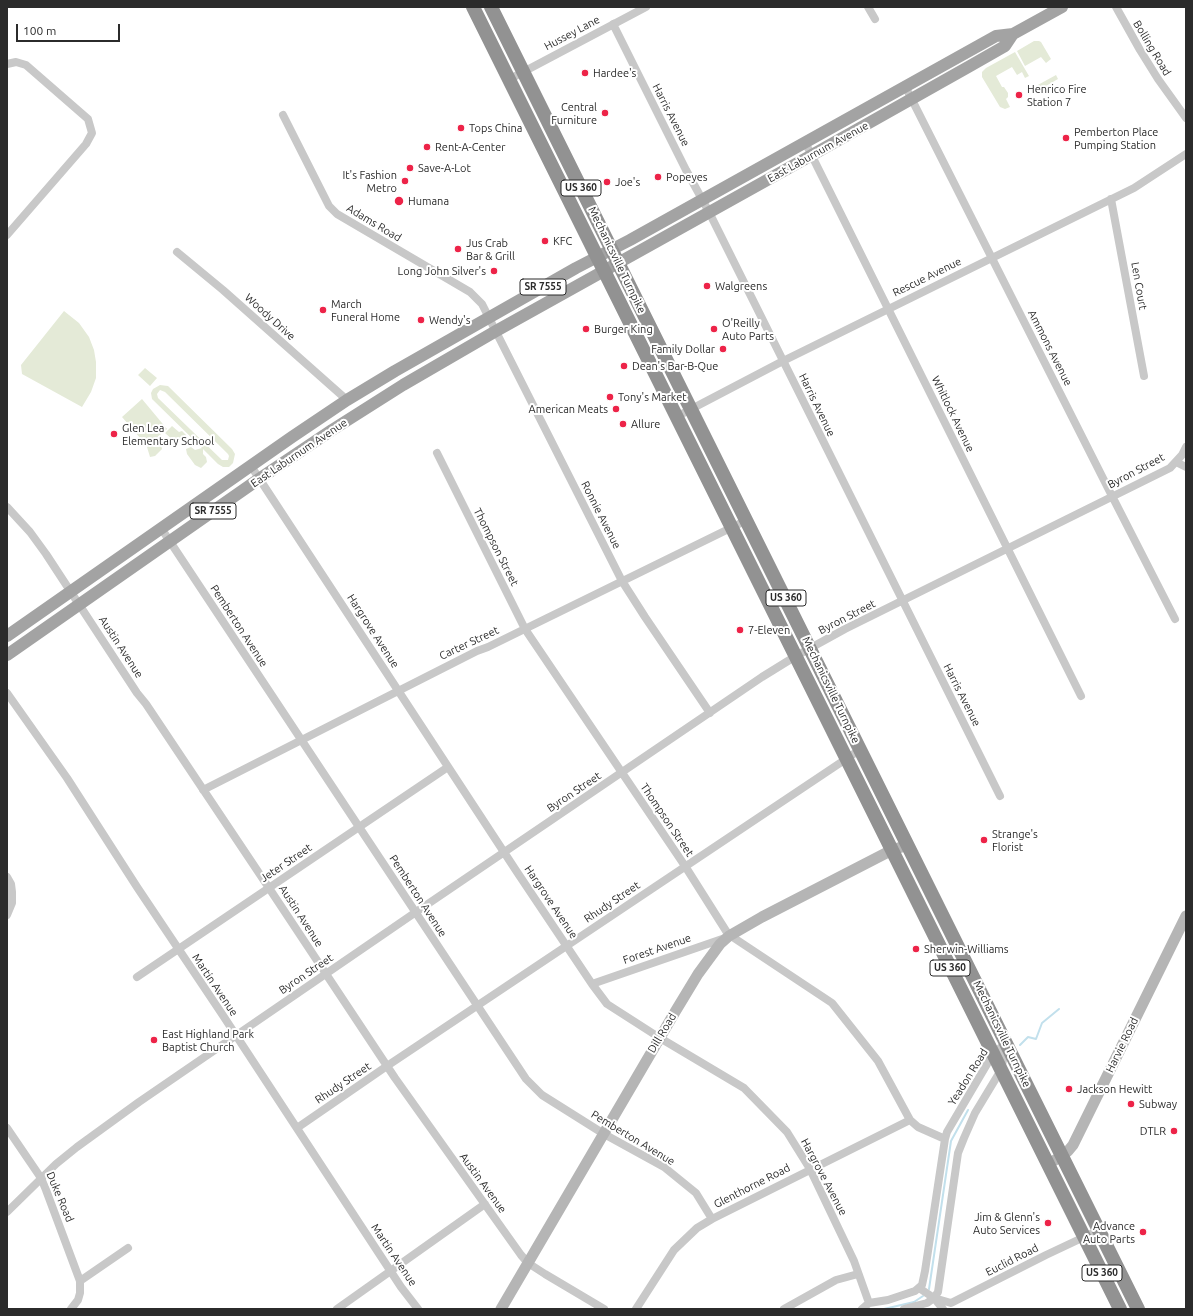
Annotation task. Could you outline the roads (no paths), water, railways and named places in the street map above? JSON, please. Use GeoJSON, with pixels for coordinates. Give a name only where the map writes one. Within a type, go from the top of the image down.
{"type":"FeatureCollection","features":[{"type":"Feature","properties":{"kind":"highway","name":"Mechanicsville Turnpike"},"geometry":{"type":"LineString","coordinates":[[473,7],[1120,1309]]}},
{"type":"Feature","properties":{"kind":"highway","name":"Mechanicsville Turnpike"},"geometry":{"type":"LineString","coordinates":[[491,7],[1138,1309]]}},
{"type":"Feature","properties":{"kind":"main road","name":"East Laburnum Avenue"},"geometry":{"type":"LineString","coordinates":[[7,636],[347,400],[394,371],[996,36],[1013,34],[1062,7]]}},
{"type":"Feature","properties":{"kind":"main road","name":"East Laburnum Avenue"},"geometry":{"type":"LineString","coordinates":[[7,655],[259,479],[403,385],[496,331],[1005,46],[1013,34]]}},
{"type":"Feature","properties":{"kind":"street","name":"Hussey Lane"},"geometry":{"type":"LineString","coordinates":[[508,80],[646,7]]}},
{"type":"Feature","properties":{"kind":"street"},"geometry":{"type":"LineString","coordinates":[[868,7],[874,19]]}},
{"type":"Feature","properties":{"kind":"street","name":"Bolling Road"},"geometry":{"type":"LineString","coordinates":[[1116,7],[1158,79],[1186,118]]}},
{"type":"Feature","properties":{"kind":"street","name":"Harris Avenue"},"geometry":{"type":"LineString","coordinates":[[613,24],[784,361],[1000,796]]}},
{"type":"Feature","properties":{"kind":"street"},"geometry":{"type":"LineString","coordinates":[[7,64],[16,62],[26,65],[88,119],[92,133],[86,144],[7,235]]}},
{"type":"Feature","properties":{"kind":"street","name":"Ammons Avenue"},"geometry":{"type":"LineString","coordinates":[[905,86],[1175,619]]}},
{"type":"Feature","properties":{"kind":"street","name":"Adams Road"},"geometry":{"type":"LineString","coordinates":[[283,115],[329,206],[337,214],[470,292],[482,304],[489,318]]}},
{"type":"Feature","properties":{"kind":"street","name":"Whitlock Avenue"},"geometry":{"type":"LineString","coordinates":[[806,142],[1081,696]]}},
{"type":"Feature","properties":{"kind":"street","name":"Rescue Avenue"},"geometry":{"type":"LineString","coordinates":[[676,417],[888,309],[1134,188],[1186,154]]}},
{"type":"Feature","properties":{"kind":"street","name":"Len Court"},"geometry":{"type":"LineString","coordinates":[[1111,199],[1144,376]]}},
{"type":"Feature","properties":{"kind":"street","name":"Woody Drive"},"geometry":{"type":"LineString","coordinates":[[177,252],[223,290],[347,400]]}},
{"type":"Feature","properties":{"kind":"street","name":"Ronnie Avenue"},"geometry":{"type":"LineString","coordinates":[[489,318],[622,581],[710,713]]}},
{"type":"Feature","properties":{"kind":"street","name":"Byron Street"},"geometry":{"type":"LineString","coordinates":[[7,1212],[41,1178],[76,1147],[236,1035],[762,677],[843,630],[1170,468],[1186,447]]}},
{"type":"Feature","properties":{"kind":"street","name":"Thompson Street"},"geometry":{"type":"LineString","coordinates":[[437,453],[525,628],[685,866],[729,936],[832,1003],[878,1061],[910,1120],[918,1127],[945,1139]]}},
{"type":"Feature","properties":{"kind":"street"},"geometry":{"type":"LineString","coordinates":[[1176,462],[1186,467]]}},
{"type":"Feature","properties":{"kind":"street","name":"Hargrove Avenue"},"geometry":{"type":"LineString","coordinates":[[251,466],[448,767],[592,984],[607,1004],[660,1038],[744,1088],[787,1132],[810,1169],[854,1261],[869,1303]]}},
{"type":"Feature","properties":{"kind":"street","name":"Austin Avenue"},"geometry":{"type":"LineString","coordinates":[[7,507],[30,532],[71,592],[414,1106],[528,1263],[604,1309]]}},
{"type":"Feature","properties":{"kind":"street","name":"Carter Street"},"geometry":{"type":"LineString","coordinates":[[203,790],[470,654],[747,520]]}},
{"type":"Feature","properties":{"kind":"street","name":"Pemberton Avenue"},"geometry":{"type":"LineString","coordinates":[[161,528],[526,1079],[542,1095],[604,1134],[664,1167],[696,1193],[712,1219]]}},
{"type":"Feature","properties":{"kind":"street","name":"Martin Avenue"},"geometry":{"type":"LineString","coordinates":[[7,693],[67,778],[296,1128],[418,1309]]}},
{"type":"Feature","properties":{"kind":"street","name":"Rhudy Street"},"geometry":{"type":"LineString","coordinates":[[296,1128],[861,749]]}},
{"type":"Feature","properties":{"kind":"street","name":"Jeter Street"},"geometry":{"type":"LineString","coordinates":[[137,977],[448,767]]}},
{"type":"Feature","properties":{"kind":"street","name":"Dill Road"},"geometry":{"type":"LineString","coordinates":[[501,1309],[698,974],[720,944],[729,936],[762,917],[892,850],[908,844]]}},
{"type":"Feature","properties":{"kind":"street"},"geometry":{"type":"LineString","coordinates":[[7,877],[11,884],[12,903],[7,914]]}},
{"type":"Feature","properties":{"kind":"street","name":"Harvie Road"},"geometry":{"type":"LineString","coordinates":[[1048,1164],[1062,1156],[1073,1145],[1186,916]]}},
{"type":"Feature","properties":{"kind":"street","name":"Forest Avenue"},"geometry":{"type":"LineString","coordinates":[[592,984],[729,936]]}},
{"type":"Feature","properties":{"kind":"street","name":"Yeadon Road"},"geometry":{"type":"LineString","coordinates":[[919,1288],[923,1281],[925,1272],[947,1132],[993,1054],[1006,1043]]}},
{"type":"Feature","properties":{"kind":"street","name":"Yeadon Road"},"geometry":{"type":"LineString","coordinates":[[934,1298],[938,1292],[958,1153],[975,1113],[1001,1070],[1006,1043]]}},
{"type":"Feature","properties":{"kind":"street","name":"Glenthorne Road"},"geometry":{"type":"LineString","coordinates":[[636,1309],[674,1250],[697,1228],[810,1169],[910,1120]]}},
{"type":"Feature","properties":{"kind":"street","name":"Duke Road"},"geometry":{"type":"LineString","coordinates":[[7,1128],[41,1178],[80,1281]]}},
{"type":"Feature","properties":{"kind":"street"},"geometry":{"type":"LineString","coordinates":[[337,1309],[485,1204]]}},
{"type":"Feature","properties":{"kind":"street","name":"Euclid Road"},"geometry":{"type":"LineString","coordinates":[[934,1298],[951,1303],[1099,1230]]}},
{"type":"Feature","properties":{"kind":"street"},"geometry":{"type":"LineString","coordinates":[[71,1309],[78,1300],[80,1293],[80,1281],[128,1248]]}},
{"type":"Feature","properties":{"kind":"street"},"geometry":{"type":"LineString","coordinates":[[784,1309],[836,1280],[858,1274]]}},
{"type":"Feature","properties":{"kind":"street"},"geometry":{"type":"LineString","coordinates":[[862,1309],[869,1303],[888,1300],[907,1294],[919,1288],[934,1298],[943,1309]]}},
{"type":"Feature","properties":{"kind":"street"},"geometry":{"type":"LineString","coordinates":[[904,1309],[926,1303],[934,1298]]}},
{"type":"Feature","properties":{"kind":"waterway"},"geometry":{"type":"LineString","coordinates":[[1020,1045],[1028,1037],[1036,1039],[1042,1023],[1059,1009]]}},
{"type":"Feature","properties":{"kind":"waterway"},"geometry":{"type":"LineString","coordinates":[[929,1289],[951,1141],[968,1110]]}},
{"type":"Feature","properties":{"kind":"waterway"},"geometry":{"type":"LineString","coordinates":[[884,1309],[914,1302],[923,1296]]}},
{"type":"Feature","properties":{"kind":"place","name":"Hardee's"},"geometry":{"type":"Point","coordinates":[585,73]}},
{"type":"Feature","properties":{"kind":"place","name":"Henrico Fire Station 7"},"geometry":{"type":"Point","coordinates":[1019,95]}},
{"type":"Feature","properties":{"kind":"place","name":"Central Furniture"},"geometry":{"type":"Point","coordinates":[605,113]}},
{"type":"Feature","properties":{"kind":"place","name":"Tops China"},"geometry":{"type":"Point","coordinates":[461,128]}},
{"type":"Feature","properties":{"kind":"place","name":"Pemberton Place Pumping Station"},"geometry":{"type":"Point","coordinates":[1066,138]}},
{"type":"Feature","properties":{"kind":"place","name":"Rent-A-Center"},"geometry":{"type":"Point","coordinates":[427,147]}},
{"type":"Feature","properties":{"kind":"place","name":"Save-A-Lot"},"geometry":{"type":"Point","coordinates":[410,168]}},
{"type":"Feature","properties":{"kind":"place","name":"Popeyes"},"geometry":{"type":"Point","coordinates":[658,177]}},
{"type":"Feature","properties":{"kind":"place","name":"It's Fashion Metro"},"geometry":{"type":"Point","coordinates":[405,181]}},
{"type":"Feature","properties":{"kind":"place","name":"Joe's"},"geometry":{"type":"Point","coordinates":[607,182]}},
{"type":"Feature","properties":{"kind":"place","name":"Humana"},"geometry":{"type":"Point","coordinates":[399,201]}},
{"type":"Feature","properties":{"kind":"place","name":"KFC"},"geometry":{"type":"Point","coordinates":[545,241]}},
{"type":"Feature","properties":{"kind":"place","name":"Jus Crab Bar & Grill"},"geometry":{"type":"Point","coordinates":[458,249]}},
{"type":"Feature","properties":{"kind":"place","name":"Long John Silver's"},"geometry":{"type":"Point","coordinates":[494,271]}},
{"type":"Feature","properties":{"kind":"place","name":"Walgreens"},"geometry":{"type":"Point","coordinates":[707,286]}},
{"type":"Feature","properties":{"kind":"place","name":"March Funeral Home"},"geometry":{"type":"Point","coordinates":[323,310]}},
{"type":"Feature","properties":{"kind":"place","name":"Wendy's"},"geometry":{"type":"Point","coordinates":[421,320]}},
{"type":"Feature","properties":{"kind":"place","name":"Burger King"},"geometry":{"type":"Point","coordinates":[586,329]}},
{"type":"Feature","properties":{"kind":"place","name":"O'Reilly Auto Parts"},"geometry":{"type":"Point","coordinates":[714,329]}},
{"type":"Feature","properties":{"kind":"place","name":"Family Dollar"},"geometry":{"type":"Point","coordinates":[723,349]}},
{"type":"Feature","properties":{"kind":"place","name":"Dean's Bar-B-Que"},"geometry":{"type":"Point","coordinates":[624,366]}},
{"type":"Feature","properties":{"kind":"place","name":"Tony's Market"},"geometry":{"type":"Point","coordinates":[610,397]}},
{"type":"Feature","properties":{"kind":"place","name":"American Meats"},"geometry":{"type":"Point","coordinates":[616,409]}},
{"type":"Feature","properties":{"kind":"place","name":"Allure"},"geometry":{"type":"Point","coordinates":[623,424]}},
{"type":"Feature","properties":{"kind":"place","name":"Glen Lea Elementary School"},"geometry":{"type":"Point","coordinates":[114,434]}},
{"type":"Feature","properties":{"kind":"place","name":"7-Eleven"},"geometry":{"type":"Point","coordinates":[740,630]}},
{"type":"Feature","properties":{"kind":"place","name":"Strange's Florist"},"geometry":{"type":"Point","coordinates":[984,840]}},
{"type":"Feature","properties":{"kind":"place","name":"Sherwin-Williams"},"geometry":{"type":"Point","coordinates":[916,949]}},
{"type":"Feature","properties":{"kind":"place","name":"East Highland Park Baptist Church"},"geometry":{"type":"Point","coordinates":[154,1040]}},
{"type":"Feature","properties":{"kind":"place","name":"Jackson Hewitt"},"geometry":{"type":"Point","coordinates":[1069,1089]}},
{"type":"Feature","properties":{"kind":"place","name":"Subway"},"geometry":{"type":"Point","coordinates":[1131,1104]}},
{"type":"Feature","properties":{"kind":"place","name":"DTLR"},"geometry":{"type":"Point","coordinates":[1174,1131]}},
{"type":"Feature","properties":{"kind":"place","name":"Jim & Glenn's Auto Services"},"geometry":{"type":"Point","coordinates":[1048,1223]}},
{"type":"Feature","properties":{"kind":"place","name":"Advance Auto Parts"},"geometry":{"type":"Point","coordinates":[1143,1232]}}]}
